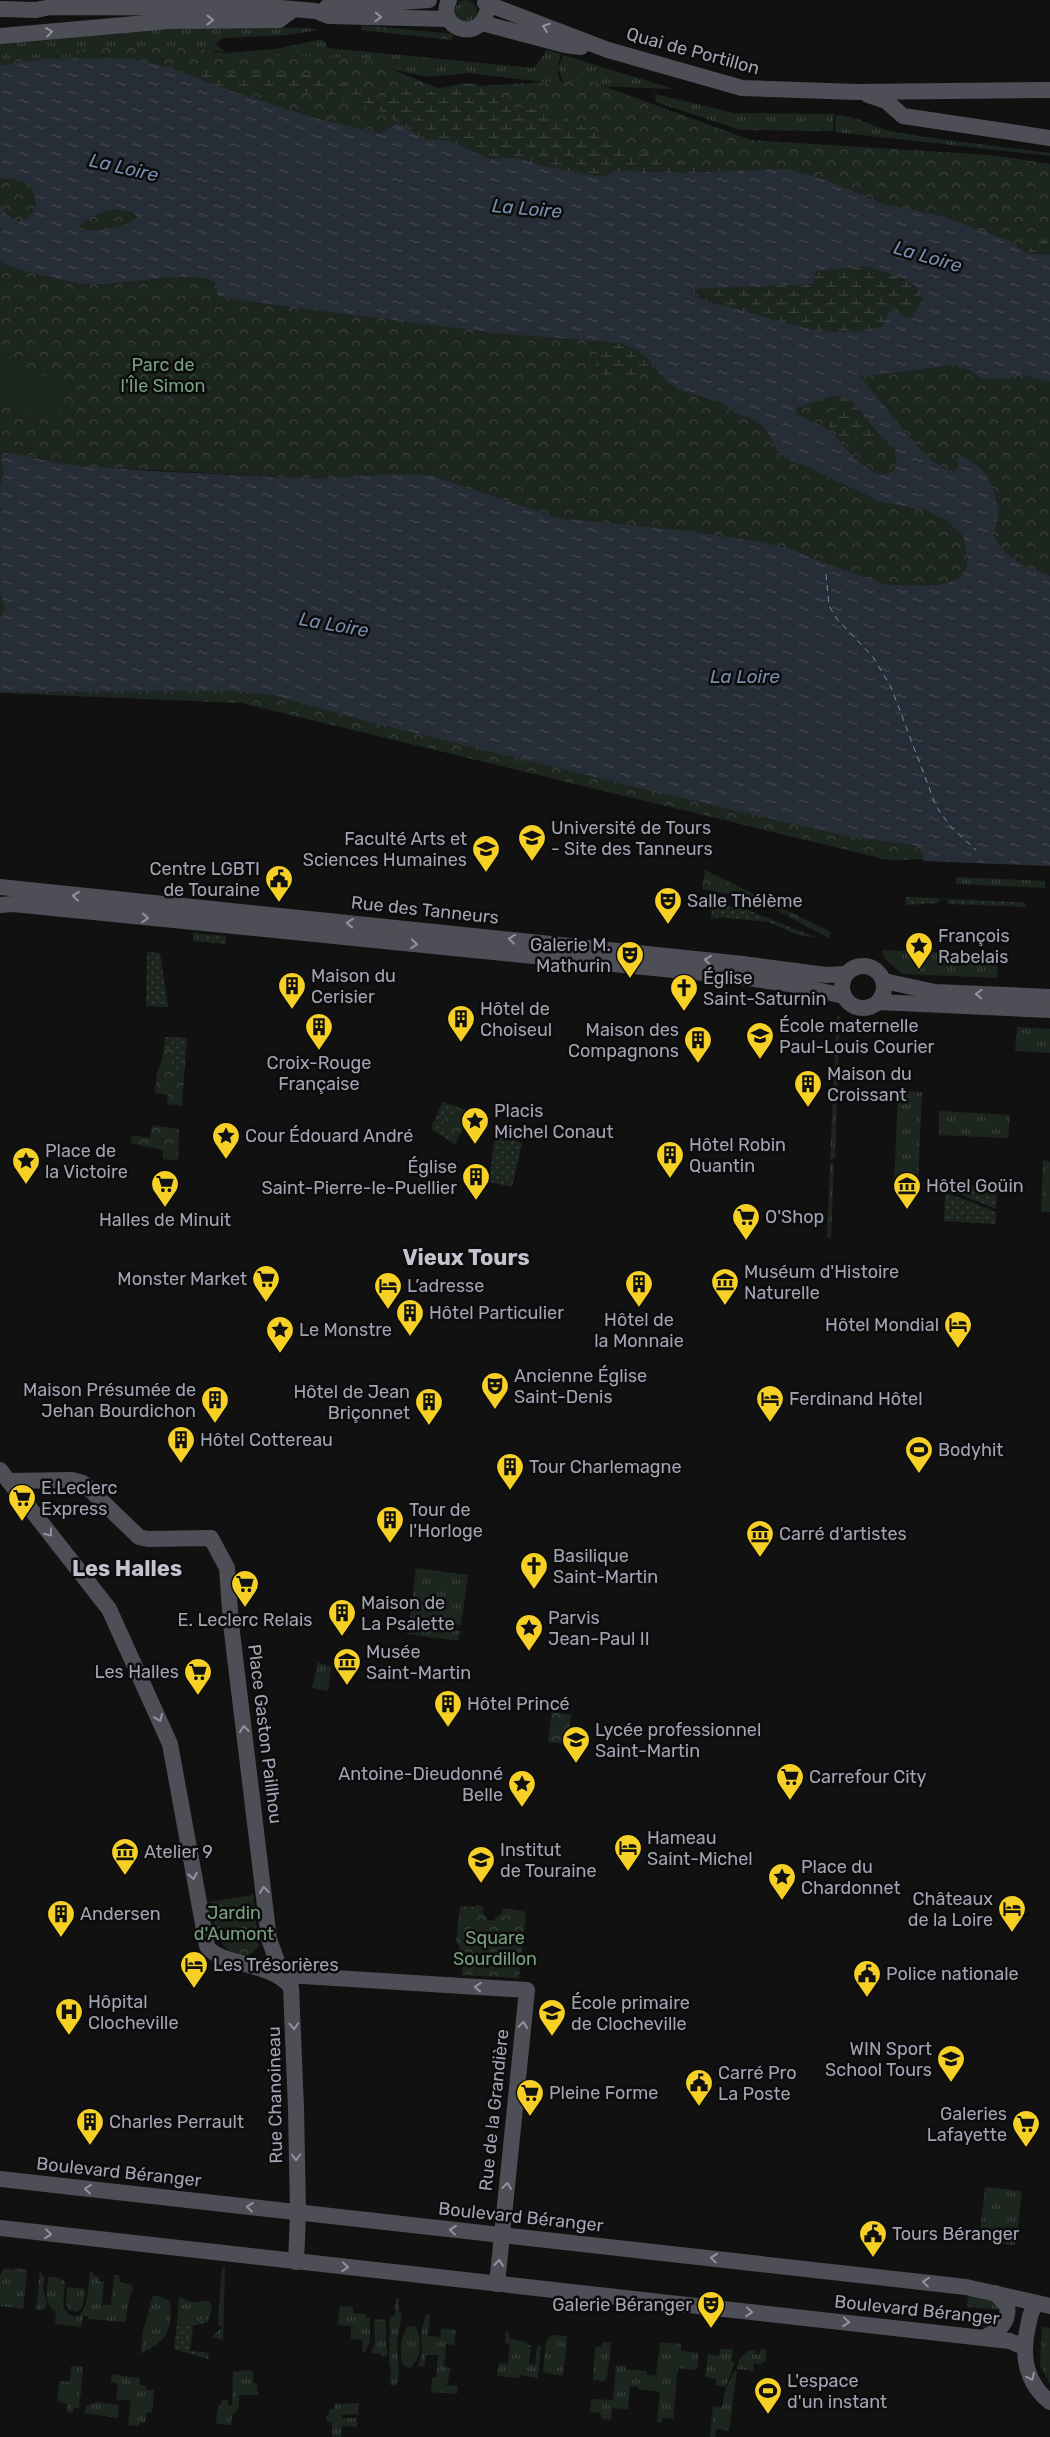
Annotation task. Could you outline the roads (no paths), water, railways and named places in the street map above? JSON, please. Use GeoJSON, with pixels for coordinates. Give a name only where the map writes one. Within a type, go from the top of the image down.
{"type":"FeatureCollection","features":[{"type":"Feature","properties":{"kind":"main road"},"geometry":{"type":"LineString","coordinates":[[322,14],[332,6],[429,0]]}},
{"type":"Feature","properties":{"kind":"main road"},"geometry":{"type":"LineString","coordinates":[[449,0],[446,8],[448,19],[452,24],[464,30],[470,30],[482,23],[486,14],[484,1]]}},
{"type":"Feature","properties":{"kind":"main road","name":"Quai de Portillon"},"geometry":{"type":"LineString","coordinates":[[484,1],[608,50],[742,88],[857,92],[1050,90]]}},
{"type":"Feature","properties":{"kind":"main road"},"geometry":{"type":"LineString","coordinates":[[1,9],[36,2],[51,7],[280,8],[322,14],[448,19]]}},
{"type":"Feature","properties":{"kind":"main road"},"geometry":{"type":"LineString","coordinates":[[0,36],[169,20],[279,20],[292,11]]}},
{"type":"Feature","properties":{"kind":"main road","name":"Quai de Portillon"},"geometry":{"type":"LineString","coordinates":[[482,23],[565,45],[608,50]]}},
{"type":"Feature","properties":{"kind":"main road","name":"Quai de Portillon"},"geometry":{"type":"LineString","coordinates":[[889,91],[908,112],[922,118]]}},
{"type":"Feature","properties":{"kind":"main road","name":"Quai de Portillon"},"geometry":{"type":"LineString","coordinates":[[857,92],[886,101],[903,116],[1050,138]]}},
{"type":"Feature","properties":{"kind":"main road","name":"Rue des Tanneurs"},"geometry":{"type":"LineString","coordinates":[[0,887],[743,964],[826,975],[845,974]]}},
{"type":"Feature","properties":{"kind":"main road","name":"Rue des Tanneurs"},"geometry":{"type":"LineString","coordinates":[[0,905],[13,904],[97,914],[258,928],[734,976],[789,984],[844,996]]}},
{"type":"Feature","properties":{"kind":"main road"},"geometry":{"type":"LineString","coordinates":[[878,1002],[884,988],[884,981],[880,974],[866,965],[851,968],[845,974],[842,981],[844,996],[856,1007],[868,1008],[878,1002],[1050,1010]]}},
{"type":"Feature","properties":{"kind":"main road"},"geometry":{"type":"LineString","coordinates":[[884,981],[935,992],[1050,996]]}},
{"type":"Feature","properties":{"kind":"main road"},"geometry":{"type":"LineString","coordinates":[[4,1475],[109,1609],[122,1634],[170,1744],[205,1941],[214,1954],[286,1977]]}},
{"type":"Feature","properties":{"kind":"main road","name":"Place Gaston Paillhou"},"geometry":{"type":"LineString","coordinates":[[4,1475],[83,1482],[139,1537],[148,1539],[211,1538],[227,1568],[231,1624],[269,1938],[278,1964],[286,1977]]}},
{"type":"Feature","properties":{"kind":"main road"},"geometry":{"type":"LineString","coordinates":[[246,1963],[256,1960],[264,1952],[269,1938]]}},
{"type":"Feature","properties":{"kind":"main road","name":"Rue de la Grandière"},"geometry":{"type":"LineString","coordinates":[[286,1977],[526,1990],[497,2284]]}},
{"type":"Feature","properties":{"kind":"main road","name":"Rue Chanoineau"},"geometry":{"type":"LineString","coordinates":[[286,1977],[291,1987],[293,2009],[298,2212],[296,2262]]}},
{"type":"Feature","properties":{"kind":"main road","name":"Boulevard Béranger"},"geometry":{"type":"LineString","coordinates":[[0,2179],[966,2287],[1043,2305]]}},
{"type":"Feature","properties":{"kind":"main road","name":"Boulevard Béranger"},"geometry":{"type":"LineString","coordinates":[[0,2228],[1010,2341],[1024,2347]]}},
{"type":"Feature","properties":{"kind":"main road"},"geometry":{"type":"LineString","coordinates":[[983,2338],[998,2332],[1006,2319],[1007,2305],[994,2293]]}},
{"type":"Feature","properties":{"kind":"main road"},"geometry":{"type":"LineString","coordinates":[[1043,2305],[1032,2310],[1024,2347],[1030,2377],[1041,2394],[1050,2402]]}},
{"type":"Feature","properties":{"kind":"water","name":"La Loire"},"geometry":{"type":"Polygon","coordinates":[[[73,58],[132,59],[168,67],[231,91],[314,118],[381,134],[398,123],[426,140],[449,141],[490,159],[517,158],[543,166],[601,177],[617,171],[685,173],[786,169],[826,180],[883,204],[941,216],[1009,241],[1027,254],[1050,255],[1050,382],[1020,374],[1009,379],[980,378],[970,370],[954,365],[859,377],[931,459],[943,468],[954,471],[958,467],[958,458],[962,456],[984,472],[990,481],[999,509],[996,525],[992,533],[997,542],[1016,561],[1050,576],[1050,866],[923,861],[923,848],[908,844],[855,838],[660,793],[362,720],[273,695],[231,691],[0,692],[0,617],[6,611],[0,592],[0,485],[4,476],[1,460],[10,453],[67,465],[153,471],[315,479],[395,474],[432,476],[557,518],[688,531],[770,544],[796,551],[813,559],[887,585],[927,586],[944,584],[959,578],[966,569],[968,558],[963,536],[946,520],[927,511],[879,501],[808,467],[793,462],[778,451],[765,428],[752,419],[737,414],[720,402],[683,391],[667,382],[645,356],[636,349],[620,343],[495,333],[246,301],[218,296],[215,282],[204,278],[172,277],[86,284],[17,269],[0,262],[0,204],[7,215],[19,222],[27,219],[36,208],[34,192],[31,187],[21,181],[0,178],[0,66],[37,60],[73,58]],[[118,209],[90,218],[78,229],[110,229],[127,224],[137,217],[134,213],[118,209]],[[866,266],[816,271],[813,283],[810,284],[693,289],[691,291],[706,302],[791,325],[828,332],[865,331],[883,326],[889,313],[895,308],[906,318],[912,317],[923,300],[920,289],[901,277],[866,266]],[[832,396],[796,408],[796,414],[826,429],[861,464],[871,471],[880,474],[889,473],[897,466],[894,448],[881,436],[853,402],[844,397],[832,396]]]}},
{"type":"Feature","properties":{"kind":"place","name":"Université de Tours - Site des Tanneurs"},"geometry":{"type":"Point","coordinates":[532,862]}},
{"type":"Feature","properties":{"kind":"place","name":"Faculté Arts et Sciences Humaines"},"geometry":{"type":"Point","coordinates":[486,873]}},
{"type":"Feature","properties":{"kind":"place","name":"Centre LGBTI de Touraine"},"geometry":{"type":"Point","coordinates":[279,903]}},
{"type":"Feature","properties":{"kind":"place","name":"Salle Thélème"},"geometry":{"type":"Point","coordinates":[668,925]}},
{"type":"Feature","properties":{"kind":"place","name":"François Rabelais"},"geometry":{"type":"Point","coordinates":[919,970]}},
{"type":"Feature","properties":{"kind":"place","name":"Galerie M. Mathurin"},"geometry":{"type":"Point","coordinates":[630,979]}},
{"type":"Feature","properties":{"kind":"place","name":"Maison du Cerisier"},"geometry":{"type":"Point","coordinates":[292,1010]}},
{"type":"Feature","properties":{"kind":"place","name":"Église Saint-Saturnin"},"geometry":{"type":"Point","coordinates":[684,1012]}},
{"type":"Feature","properties":{"kind":"place","name":"Hôtel de Choiseul"},"geometry":{"type":"Point","coordinates":[461,1043]}},
{"type":"Feature","properties":{"kind":"place","name":"Croix-Rouge Française"},"geometry":{"type":"Point","coordinates":[319,1051]}},
{"type":"Feature","properties":{"kind":"place","name":"École maternelle Paul-Louis Courier"},"geometry":{"type":"Point","coordinates":[760,1060]}},
{"type":"Feature","properties":{"kind":"place","name":"Maison des Compagnons"},"geometry":{"type":"Point","coordinates":[698,1064]}},
{"type":"Feature","properties":{"kind":"place","name":"Maison du Croissant"},"geometry":{"type":"Point","coordinates":[808,1108]}},
{"type":"Feature","properties":{"kind":"place","name":"Placis Michel Conaut"},"geometry":{"type":"Point","coordinates":[475,1145]}},
{"type":"Feature","properties":{"kind":"place","name":"Cour Édouard André"},"geometry":{"type":"Point","coordinates":[226,1160]}},
{"type":"Feature","properties":{"kind":"place","name":"Hôtel Robin Quantin"},"geometry":{"type":"Point","coordinates":[670,1179]}},
{"type":"Feature","properties":{"kind":"place","name":"Place de la Victoire"},"geometry":{"type":"Point","coordinates":[26,1185]}},
{"type":"Feature","properties":{"kind":"place","name":"Église Saint-Pierre-le-Puellier"},"geometry":{"type":"Point","coordinates":[476,1201]}},
{"type":"Feature","properties":{"kind":"place","name":"Halles de Minuit"},"geometry":{"type":"Point","coordinates":[165,1208]}},
{"type":"Feature","properties":{"kind":"place","name":"Hôtel Goüin"},"geometry":{"type":"Point","coordinates":[907,1210]}},
{"type":"Feature","properties":{"kind":"place","name":"O'Shop"},"geometry":{"type":"Point","coordinates":[746,1241]}},
{"type":"Feature","properties":{"kind":"place","name":"Monster Market"},"geometry":{"type":"Point","coordinates":[266,1303]}},
{"type":"Feature","properties":{"kind":"place","name":"Muséum d'Histoire Naturelle"},"geometry":{"type":"Point","coordinates":[725,1306]}},
{"type":"Feature","properties":{"kind":"place","name":"Hôtel de la Monnaie"},"geometry":{"type":"Point","coordinates":[639,1308]}},
{"type":"Feature","properties":{"kind":"place","name":"L’adresse"},"geometry":{"type":"Point","coordinates":[388,1310]}},
{"type":"Feature","properties":{"kind":"place","name":"Hôtel Particulier"},"geometry":{"type":"Point","coordinates":[410,1337]}},
{"type":"Feature","properties":{"kind":"place","name":"Hôtel Mondial"},"geometry":{"type":"Point","coordinates":[958,1349]}},
{"type":"Feature","properties":{"kind":"place","name":"Le Monstre"},"geometry":{"type":"Point","coordinates":[280,1354]}},
{"type":"Feature","properties":{"kind":"place","name":"Ancienne Église Saint-Denis"},"geometry":{"type":"Point","coordinates":[495,1410]}},
{"type":"Feature","properties":{"kind":"place","name":"Ferdinand Hôtel"},"geometry":{"type":"Point","coordinates":[770,1423]}},
{"type":"Feature","properties":{"kind":"place","name":"Maison Présumée de Jehan Bourdichon"},"geometry":{"type":"Point","coordinates":[215,1424]}},
{"type":"Feature","properties":{"kind":"place","name":"Hôtel de Jean Briçonnet"},"geometry":{"type":"Point","coordinates":[429,1426]}},
{"type":"Feature","properties":{"kind":"place","name":"Hôtel Cottereau"},"geometry":{"type":"Point","coordinates":[181,1464]}},
{"type":"Feature","properties":{"kind":"place","name":"Bodyhit"},"geometry":{"type":"Point","coordinates":[919,1474]}},
{"type":"Feature","properties":{"kind":"place","name":"Tour Charlemagne"},"geometry":{"type":"Point","coordinates":[510,1491]}},
{"type":"Feature","properties":{"kind":"place","name":"E.Leclerc Express"},"geometry":{"type":"Point","coordinates":[22,1522]}},
{"type":"Feature","properties":{"kind":"place","name":"Tour de l'Horloge"},"geometry":{"type":"Point","coordinates":[390,1544]}},
{"type":"Feature","properties":{"kind":"place","name":"Carré d'artistes"},"geometry":{"type":"Point","coordinates":[760,1558]}},
{"type":"Feature","properties":{"kind":"place","name":"Basilique Saint-Martin"},"geometry":{"type":"Point","coordinates":[534,1590]}},
{"type":"Feature","properties":{"kind":"place","name":"E. Leclerc Relais"},"geometry":{"type":"Point","coordinates":[245,1608]}},
{"type":"Feature","properties":{"kind":"place","name":"Maison de La Psalette"},"geometry":{"type":"Point","coordinates":[342,1637]}},
{"type":"Feature","properties":{"kind":"place","name":"Parvis Jean-Paul II"},"geometry":{"type":"Point","coordinates":[529,1652]}},
{"type":"Feature","properties":{"kind":"place","name":"Musée Saint-Martin"},"geometry":{"type":"Point","coordinates":[347,1686]}},
{"type":"Feature","properties":{"kind":"place","name":"Les Halles"},"geometry":{"type":"Point","coordinates":[198,1696]}},
{"type":"Feature","properties":{"kind":"place","name":"Hôtel Princé"},"geometry":{"type":"Point","coordinates":[448,1728]}},
{"type":"Feature","properties":{"kind":"place","name":"Lycée professionnel Saint-Martin"},"geometry":{"type":"Point","coordinates":[576,1764]}},
{"type":"Feature","properties":{"kind":"place","name":"Carrefour City"},"geometry":{"type":"Point","coordinates":[790,1801]}},
{"type":"Feature","properties":{"kind":"place","name":"Antoine-Dieudonné Belle"},"geometry":{"type":"Point","coordinates":[522,1808]}},
{"type":"Feature","properties":{"kind":"place","name":"Hameau Saint-Michel"},"geometry":{"type":"Point","coordinates":[628,1872]}},
{"type":"Feature","properties":{"kind":"place","name":"Atelier 9"},"geometry":{"type":"Point","coordinates":[125,1876]}},
{"type":"Feature","properties":{"kind":"place","name":"Institut de Touraine"},"geometry":{"type":"Point","coordinates":[481,1884]}},
{"type":"Feature","properties":{"kind":"place","name":"Place du Chardonnet"},"geometry":{"type":"Point","coordinates":[782,1901]}},
{"type":"Feature","properties":{"kind":"place","name":"Châteaux de la Loire"},"geometry":{"type":"Point","coordinates":[1012,1933]}},
{"type":"Feature","properties":{"kind":"place","name":"Andersen"},"geometry":{"type":"Point","coordinates":[61,1938]}},
{"type":"Feature","properties":{"kind":"place","name":"Les Trésorières"},"geometry":{"type":"Point","coordinates":[194,1989]}},
{"type":"Feature","properties":{"kind":"place","name":"Police nationale"},"geometry":{"type":"Point","coordinates":[867,1998]}},
{"type":"Feature","properties":{"kind":"place","name":"Hôpital Clocheville"},"geometry":{"type":"Point","coordinates":[69,2036]}},
{"type":"Feature","properties":{"kind":"place","name":"École primaire de Clocheville"},"geometry":{"type":"Point","coordinates":[552,2037]}},
{"type":"Feature","properties":{"kind":"place","name":"WIN Sport School Tours"},"geometry":{"type":"Point","coordinates":[951,2083]}},
{"type":"Feature","properties":{"kind":"place","name":"Carré Pro La Poste"},"geometry":{"type":"Point","coordinates":[699,2107]}},
{"type":"Feature","properties":{"kind":"place","name":"Pleine Forme"},"geometry":{"type":"Point","coordinates":[530,2117]}},
{"type":"Feature","properties":{"kind":"place","name":"Charles Perrault"},"geometry":{"type":"Point","coordinates":[90,2146]}},
{"type":"Feature","properties":{"kind":"place","name":"Galeries Lafayette"},"geometry":{"type":"Point","coordinates":[1026,2148]}},
{"type":"Feature","properties":{"kind":"place","name":"Tours Béranger"},"geometry":{"type":"Point","coordinates":[873,2258]}},
{"type":"Feature","properties":{"kind":"place","name":"Galerie Béranger"},"geometry":{"type":"Point","coordinates":[711,2329]}},
{"type":"Feature","properties":{"kind":"place","name":"L'espace d'un instant"},"geometry":{"type":"Point","coordinates":[768,2415]}},
{"type":"Feature","properties":{"kind":"district","name":"Vieux Tours"},"geometry":{"type":"Point","coordinates":[466,1257]}},
{"type":"Feature","properties":{"kind":"district","name":"Les Halles"},"geometry":{"type":"Point","coordinates":[127,1568]}},
{"type":"Feature","properties":{"kind":"park label","name":"Parc de l'Île Simon"},"geometry":{"type":"Point","coordinates":[163,375]}},
{"type":"Feature","properties":{"kind":"park label","name":"Jardin d'Aumont"},"geometry":{"type":"Point","coordinates":[234,1924]}},
{"type":"Feature","properties":{"kind":"park label","name":"Square Sourdillon"},"geometry":{"type":"Point","coordinates":[495,1948]}}]}
